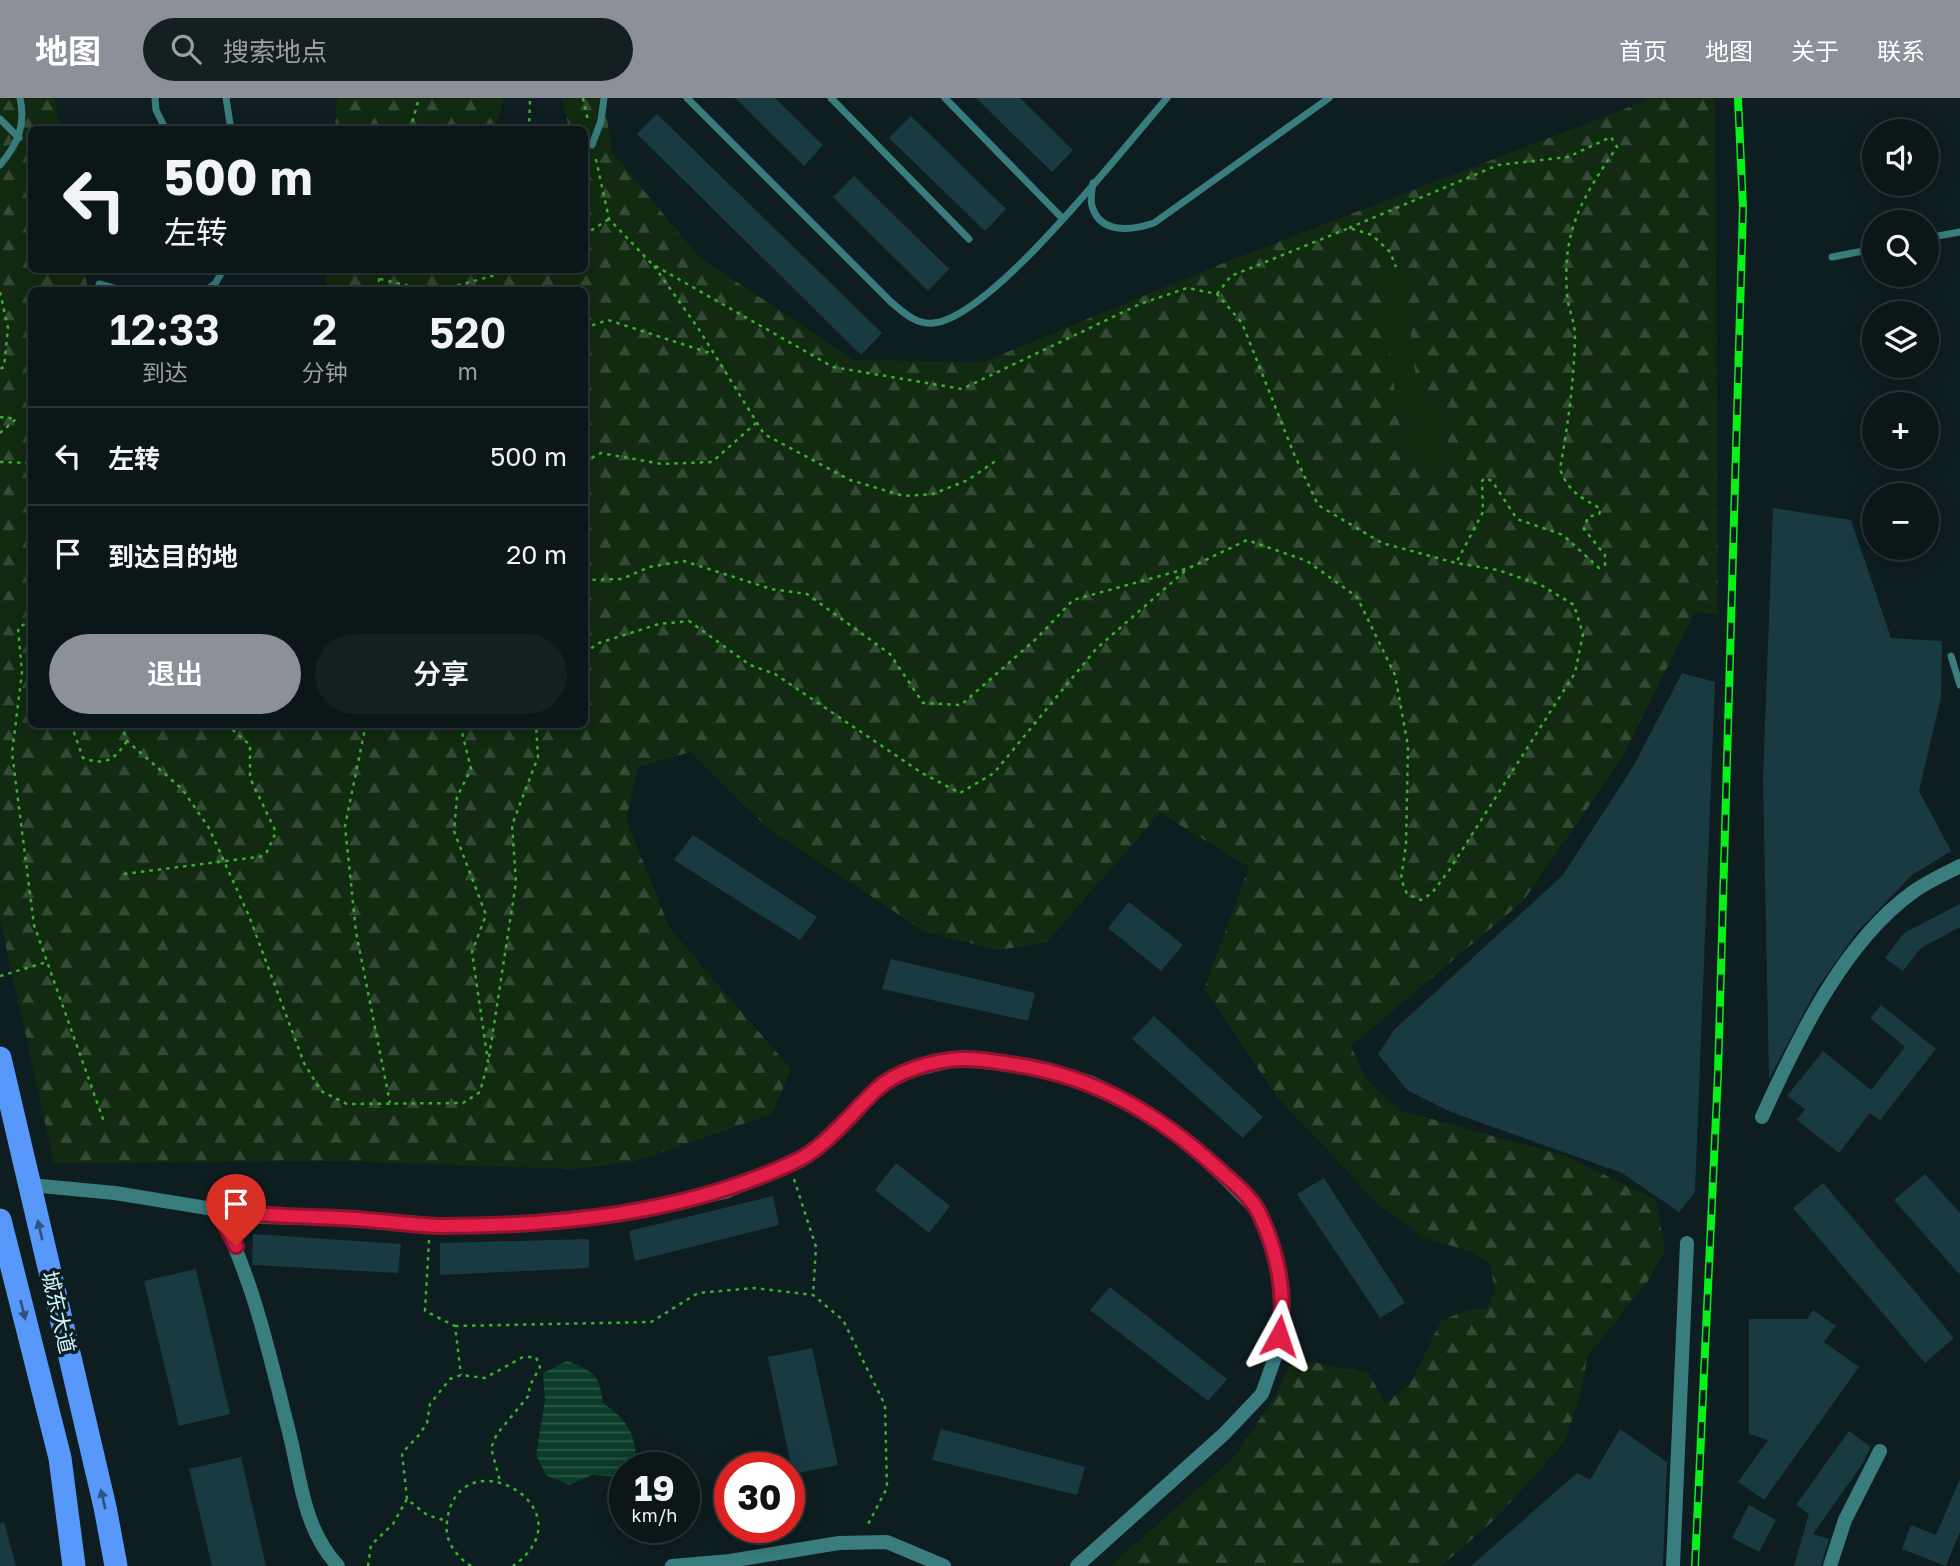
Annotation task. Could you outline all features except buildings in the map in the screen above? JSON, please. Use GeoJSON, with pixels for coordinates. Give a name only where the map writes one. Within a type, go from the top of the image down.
{"type":"FeatureCollection","features":[{"type":"Feature","properties":{"kind":"main road","name":"城东大道"},"geometry":{"type":"LineString","coordinates":[[0,1058],[105,1507],[116,1566]]}},
{"type":"Feature","properties":{"kind":"main road","name":"城东大道"},"geometry":{"type":"LineString","coordinates":[[0,1220],[60,1458],[74,1566]]}},
{"type":"Feature","properties":{"kind":"street"},"geometry":{"type":"LineString","coordinates":[[1762,1116],[1787,1062],[1845,964],[1860,944],[1876,924],[1913,892],[1960,866]]}},
{"type":"Feature","properties":{"kind":"street"},"geometry":{"type":"LineString","coordinates":[[30,1185],[115,1193],[262,1216],[430,1225],[508,1224],[633,1212],[725,1192],[806,1157],[880,1086],[909,1071],[959,1059],[1005,1063],[1071,1077],[1135,1105],[1191,1144],[1258,1210],[1277,1263],[1283,1312],[1274,1360],[1262,1394],[1224,1434],[1077,1566]]}},
{"type":"Feature","properties":{"kind":"street"},"geometry":{"type":"LineString","coordinates":[[217,1209],[236,1246],[259,1314],[294,1450],[306,1515],[325,1552],[338,1566]]}},
{"type":"Feature","properties":{"kind":"street"},"geometry":{"type":"LineString","coordinates":[[1673,1566],[1687,1243]]}},
{"type":"Feature","properties":{"kind":"street"},"geometry":{"type":"LineString","coordinates":[[1830,1566],[1845,1520],[1880,1451]]}},
{"type":"Feature","properties":{"kind":"street"},"geometry":{"type":"LineString","coordinates":[[672,1566],[731,1564],[858,1543],[887,1542],[944,1566]]}},
{"type":"Feature","properties":{"kind":"lane"},"geometry":{"type":"LineString","coordinates":[[0,164],[19,138],[23,114],[20,98]]}},
{"type":"Feature","properties":{"kind":"lane"},"geometry":{"type":"LineString","coordinates":[[156,98],[156,110],[164,126]]}},
{"type":"Feature","properties":{"kind":"lane"},"geometry":{"type":"LineString","coordinates":[[226,98],[231,126]]}},
{"type":"Feature","properties":{"kind":"lane"},"geometry":{"type":"LineString","coordinates":[[592,145],[601,121],[604,98]]}},
{"type":"Feature","properties":{"kind":"lane"},"geometry":{"type":"LineString","coordinates":[[687,98],[911,318],[931,324],[949,319],[983,300],[1017,268],[1167,98]]}},
{"type":"Feature","properties":{"kind":"lane"},"geometry":{"type":"LineString","coordinates":[[831,98],[969,239]]}},
{"type":"Feature","properties":{"kind":"lane"},"geometry":{"type":"LineString","coordinates":[[945,98],[1062,218]]}},
{"type":"Feature","properties":{"kind":"lane"},"geometry":{"type":"LineString","coordinates":[[1093,183],[1092,206],[1101,220],[1112,228],[1133,230],[1154,223],[1329,98]]}},
{"type":"Feature","properties":{"kind":"lane"},"geometry":{"type":"LineString","coordinates":[[0,119],[19,138]]}},
{"type":"Feature","properties":{"kind":"lane"},"geometry":{"type":"LineString","coordinates":[[1939,236],[1960,232]]}},
{"type":"Feature","properties":{"kind":"lane"},"geometry":{"type":"LineString","coordinates":[[1832,257],[1862,251]]}},
{"type":"Feature","properties":{"kind":"lane"},"geometry":{"type":"LineString","coordinates":[[210,287],[221,273]]}},
{"type":"Feature","properties":{"kind":"lane"},"geometry":{"type":"LineString","coordinates":[[99,284],[110,287]]}},
{"type":"Feature","properties":{"kind":"lane"},"geometry":{"type":"LineString","coordinates":[[1951,656],[1960,685]]}},
{"type":"Feature","properties":{"kind":"path"},"geometry":{"type":"LineString","coordinates":[[411,126],[418,98]]}},
{"type":"Feature","properties":{"kind":"path"},"geometry":{"type":"LineString","coordinates":[[529,126],[530,98]]}},
{"type":"Feature","properties":{"kind":"path"},"geometry":{"type":"LineString","coordinates":[[583,98],[609,219],[652,264],[764,434],[850,480],[904,496],[933,494],[968,480],[997,460]]}},
{"type":"Feature","properties":{"kind":"path"},"geometry":{"type":"LineString","coordinates":[[1217,295],[1231,276],[1498,165],[1568,157],[1611,137],[1617,147],[1593,179],[1577,213],[1568,244],[1567,299],[1575,332],[1560,469],[1566,485],[1577,497],[1601,509],[1598,514],[1588,517],[1584,530],[1605,555],[1605,565],[1599,568],[1593,566],[1563,535],[1517,519],[1497,488],[1485,478],[1482,481],[1483,512],[1456,564]]}},
{"type":"Feature","properties":{"kind":"path"},"geometry":{"type":"LineString","coordinates":[[588,232],[609,219]]}},
{"type":"Feature","properties":{"kind":"path"},"geometry":{"type":"LineString","coordinates":[[1349,228],[1372,235],[1390,252],[1396,267]]}},
{"type":"Feature","properties":{"kind":"path"},"geometry":{"type":"LineString","coordinates":[[588,580],[622,579],[649,567],[684,561],[771,589],[807,594],[890,654],[923,703],[961,705],[1037,638],[1073,600],[1189,568],[1247,540],[1307,561],[1357,597],[1395,675],[1408,746],[1406,845],[1401,879],[1407,894],[1421,900],[1432,893],[1450,869],[1575,673],[1583,634],[1574,605],[1541,584],[1498,570],[1456,564],[1382,542],[1318,505],[1242,323],[1217,295],[1187,288],[1140,304],[962,389],[833,367],[652,264]]}},
{"type":"Feature","properties":{"kind":"path"},"geometry":{"type":"LineString","coordinates":[[378,287],[381,273]]}},
{"type":"Feature","properties":{"kind":"path"},"geometry":{"type":"LineString","coordinates":[[452,287],[503,273]]}},
{"type":"Feature","properties":{"kind":"path"},"geometry":{"type":"LineString","coordinates":[[380,279],[414,287]]}},
{"type":"Feature","properties":{"kind":"path"},"geometry":{"type":"LineString","coordinates":[[0,292],[8,328],[4,367],[0,369]]}},
{"type":"Feature","properties":{"kind":"path"},"geometry":{"type":"LineString","coordinates":[[588,327],[608,320],[713,354]]}},
{"type":"Feature","properties":{"kind":"path"},"geometry":{"type":"LineString","coordinates":[[0,417],[16,419],[0,433]]}},
{"type":"Feature","properties":{"kind":"path"},"geometry":{"type":"LineString","coordinates":[[588,460],[601,453],[662,464],[712,461],[757,423]]}},
{"type":"Feature","properties":{"kind":"path"},"geometry":{"type":"LineString","coordinates":[[0,462],[28,463]]}},
{"type":"Feature","properties":{"kind":"path"},"geometry":{"type":"LineString","coordinates":[[588,650],[599,643],[659,624],[689,621],[750,665],[775,674],[922,773],[960,793],[994,773],[1096,649],[1189,568]]}},
{"type":"Feature","properties":{"kind":"path"},"geometry":{"type":"LineString","coordinates":[[28,622],[18,628],[22,672],[12,753],[34,925],[104,1122]]}},
{"type":"Feature","properties":{"kind":"path"},"geometry":{"type":"LineString","coordinates":[[72,728],[83,758],[100,764],[116,758],[127,741]]}},
{"type":"Feature","properties":{"kind":"path"},"geometry":{"type":"LineString","coordinates":[[122,728],[127,741],[182,789],[209,828],[249,916],[300,1053],[321,1091],[347,1104],[463,1103],[480,1092],[488,1062],[516,882],[512,825],[538,757],[536,728]]}},
{"type":"Feature","properties":{"kind":"path"},"geometry":{"type":"LineString","coordinates":[[124,874],[265,856],[276,832],[250,778],[250,745],[231,728]]}},
{"type":"Feature","properties":{"kind":"path"},"geometry":{"type":"LineString","coordinates":[[365,728],[345,826],[355,932],[390,1104]]}},
{"type":"Feature","properties":{"kind":"path"},"geometry":{"type":"LineString","coordinates":[[461,728],[471,769],[457,797],[453,831],[486,915],[472,952],[488,1062]]}},
{"type":"Feature","properties":{"kind":"path"},"geometry":{"type":"LineString","coordinates":[[0,976],[47,962]]}},
{"type":"Feature","properties":{"kind":"path"},"geometry":{"type":"LineString","coordinates":[[789,1165],[803,1200],[816,1247],[813,1295]]}},
{"type":"Feature","properties":{"kind":"path"},"geometry":{"type":"LineString","coordinates":[[430,1225],[425,1311],[455,1326],[651,1322],[698,1293],[754,1287],[813,1295],[843,1320],[885,1405],[887,1488],[858,1543]]}},
{"type":"Feature","properties":{"kind":"path"},"geometry":{"type":"LineString","coordinates":[[455,1326],[461,1375]]}},
{"type":"Feature","properties":{"kind":"path"},"geometry":{"type":"LineString","coordinates":[[368,1566],[371,1545],[393,1524],[407,1499],[402,1452],[427,1423],[430,1404],[442,1388],[461,1375],[485,1378],[523,1357],[537,1357],[540,1367],[529,1387],[530,1394],[497,1434],[491,1448],[500,1481]]}},
{"type":"Feature","properties":{"kind":"path"},"geometry":{"type":"LineString","coordinates":[[471,1566],[458,1556],[450,1543],[447,1521],[454,1499],[465,1488],[479,1482],[500,1481],[522,1491],[537,1518],[533,1546],[513,1566]]}},
{"type":"Feature","properties":{"kind":"path"},"geometry":{"type":"LineString","coordinates":[[407,1499],[427,1515],[447,1521]]}},
{"type":"Feature","properties":{"kind":"green space"},"geometry":{"type":"Polygon","coordinates":[[[0,98],[55,98],[60,126],[28,126],[28,273],[84,273],[88,287],[28,287],[28,728],[588,728],[588,287],[325,287],[326,273],[588,273],[588,126],[568,126],[562,98],[604,98],[612,152],[699,257],[855,360],[983,362],[1211,268],[1653,98],[1715,98],[1718,614],[1695,612],[1619,763],[1523,901],[1351,1046],[1365,1077],[1399,1110],[1566,1156],[1656,1200],[1665,1251],[1648,1281],[1587,1357],[1582,1388],[1565,1442],[1494,1520],[1441,1566],[1110,1566],[1234,1457],[1276,1395],[1292,1358],[1369,1373],[1385,1403],[1410,1384],[1441,1321],[1467,1310],[1487,1309],[1495,1289],[1490,1265],[1470,1251],[1424,1238],[1377,1203],[1278,1098],[1204,989],[1249,867],[1160,813],[1046,943],[997,950],[924,931],[770,830],[690,752],[638,767],[626,819],[670,929],[791,1069],[772,1114],[633,1162],[577,1169],[338,1161],[54,1163],[0,919],[0,98]]]}},
{"type":"Feature","properties":{"kind":"green space"},"geometry":{"type":"Polygon","coordinates":[[[337,98],[504,98],[495,126],[335,126],[337,98]]]}},
{"type":"Feature","properties":{"kind":"green space"},"geometry":{"type":"Polygon","coordinates":[[[1403,265],[1417,389],[1395,392],[1380,267],[1403,265]]]}},
{"type":"Feature","properties":{"kind":"green space"},"geometry":{"type":"Polygon","coordinates":[[[1442,393],[1450,461],[1405,466],[1396,398],[1442,393]]]}},
{"type":"Feature","properties":{"kind":"shaded area"},"geometry":{"type":"Polygon","coordinates":[[[567,1361],[589,1371],[600,1386],[603,1403],[626,1423],[636,1452],[609,1452],[609,1476],[592,1475],[569,1485],[546,1475],[536,1455],[545,1401],[543,1373],[567,1361]]]}},
{"type":"Feature","properties":{"kind":"railway"},"geometry":{"type":"LineString","coordinates":[[1695,1566],[1718,1073],[1743,207],[1738,98]]}},
{"type":"Feature","properties":{"kind":"route"},"geometry":{"type":"LineString","coordinates":[[236,1246],[217,1209],[262,1216],[355,1219],[435,1226],[508,1224],[633,1212],[725,1192],[806,1157],[880,1086],[909,1071],[959,1059],[982,1060],[1050,1070],[1092,1083],[1135,1105],[1191,1144],[1229,1179],[1258,1210],[1277,1263],[1283,1312],[1279,1336]]}}]}
